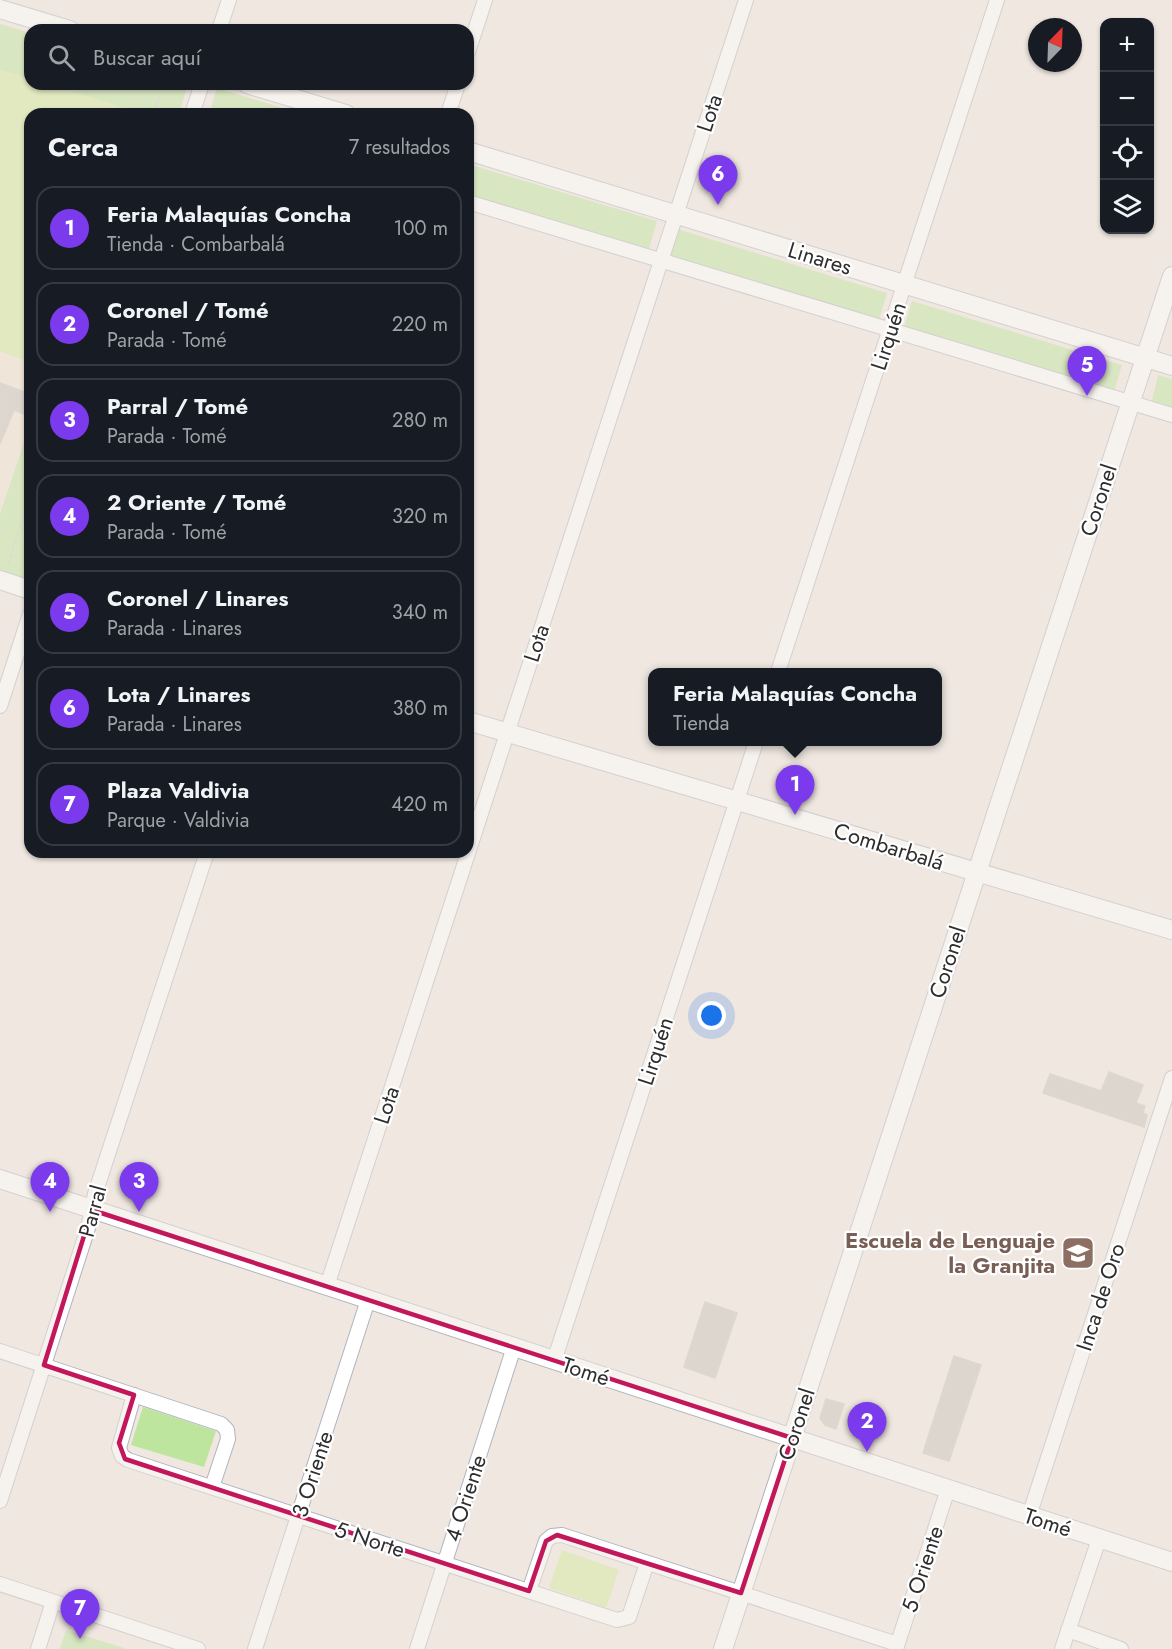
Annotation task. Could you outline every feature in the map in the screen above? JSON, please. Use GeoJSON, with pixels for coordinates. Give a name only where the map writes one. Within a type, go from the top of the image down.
{"type":"FeatureCollection","features":[{"type":"Feature","properties":{"kind":"street"},"geometry":{"type":"LineString","coordinates":[[221,24],[229,0]]}},
{"type":"Feature","properties":{"kind":"street"},"geometry":{"type":"LineString","coordinates":[[474,34],[485,0]]}},
{"type":"Feature","properties":{"kind":"street","name":"Lota"},"geometry":{"type":"LineString","coordinates":[[474,834],[746,0]]}},
{"type":"Feature","properties":{"kind":"street","name":"Lirquén"},"geometry":{"type":"LineString","coordinates":[[779,668],[998,0]]}},
{"type":"Feature","properties":{"kind":"street"},"geometry":{"type":"LineString","coordinates":[[0,9],[50,24]]}},
{"type":"Feature","properties":{"kind":"street"},"geometry":{"type":"LineString","coordinates":[[194,108],[200,90]]}},
{"type":"Feature","properties":{"kind":"street"},"geometry":{"type":"LineString","coordinates":[[268,90],[326,108]]}},
{"type":"Feature","properties":{"kind":"street"},"geometry":{"type":"LineString","coordinates":[[450,108],[456,90]]}},
{"type":"Feature","properties":{"kind":"street","name":"Linares"},"geometry":{"type":"LineString","coordinates":[[474,154],[1172,366]]}},
{"type":"Feature","properties":{"kind":"street"},"geometry":{"type":"LineString","coordinates":[[474,204],[1172,415]]}},
{"type":"Feature","properties":{"kind":"street","name":"Coronel"},"geometry":{"type":"LineString","coordinates":[[723,1649],[1172,276]]}},
{"type":"Feature","properties":{"kind":"street"},"geometry":{"type":"LineString","coordinates":[[3,574],[24,586]]}},
{"type":"Feature","properties":{"kind":"street"},"geometry":{"type":"LineString","coordinates":[[0,706],[24,632]]}},
{"type":"Feature","properties":{"kind":"street","name":"Combarbalá"},"geometry":{"type":"LineString","coordinates":[[474,723],[1172,930]]}},
{"type":"Feature","properties":{"kind":"street","name":"Lirquén"},"geometry":{"type":"LineString","coordinates":[[554,1360],[754,746]]}},
{"type":"Feature","properties":{"kind":"street","name":"Parral"},"geometry":{"type":"LineString","coordinates":[[0,1501],[205,858]]}},
{"type":"Feature","properties":{"kind":"street","name":"Lota"},"geometry":{"type":"LineString","coordinates":[[327,1286],[466,858]]}},
{"type":"Feature","properties":{"kind":"street","name":"Inca de Oro"},"geometry":{"type":"LineString","coordinates":[[1029,1516],[1172,1078]]}},
{"type":"Feature","properties":{"kind":"street","name":"Tomé"},"geometry":{"type":"LineString","coordinates":[[0,1179],[1172,1562]]}},
{"type":"Feature","properties":{"kind":"street","name":"3 Oriente"},"geometry":{"type":"LineString","coordinates":[[255,1649],[368,1300]]}},
{"type":"Feature","properties":{"kind":"street","name":"4 Oriente"},"geometry":{"type":"LineString","coordinates":[[417,1649],[514,1347]]}},
{"type":"Feature","properties":{"kind":"street"},"geometry":{"type":"LineString","coordinates":[[0,1351],[224,1427],[228,1439],[212,1487]]}},
{"type":"Feature","properties":{"kind":"street","name":"5 Norte"},"geometry":{"type":"LineString","coordinates":[[134,1395],[119,1443],[122,1456],[298,1516],[621,1621],[629,1617],[647,1563]]}},
{"type":"Feature","properties":{"kind":"street","name":"5 Oriente"},"geometry":{"type":"LineString","coordinates":[[896,1646],[948,1489]]}},
{"type":"Feature","properties":{"kind":"street"},"geometry":{"type":"LineString","coordinates":[[529,1591],[546,1541],[557,1534],[896,1646]]}},
{"type":"Feature","properties":{"kind":"street"},"geometry":{"type":"LineString","coordinates":[[1062,1649],[1099,1539]]}},
{"type":"Feature","properties":{"kind":"street"},"geometry":{"type":"LineString","coordinates":[[0,1584],[198,1649]]}},
{"type":"Feature","properties":{"kind":"street"},"geometry":{"type":"LineString","coordinates":[[38,1649],[53,1602]]}},
{"type":"Feature","properties":{"kind":"street"},"geometry":{"type":"LineString","coordinates":[[1068,1630],[1121,1649]]}},
{"type":"Feature","properties":{"kind":"path"},"geometry":{"type":"LineString","coordinates":[[156,108],[161,92]]}},
{"type":"Feature","properties":{"kind":"path"},"geometry":{"type":"LineString","coordinates":[[3,574],[24,513]]}},
{"type":"Feature","properties":{"kind":"highlighted area"},"geometry":{"type":"Polygon","coordinates":[[[92,1210],[792,1438],[741,1593],[557,1535],[546,1541],[529,1591],[125,1459],[119,1443],[134,1395],[44,1365],[92,1210]]]}},
{"type":"Feature","properties":{"kind":"shaded area"},"geometry":{"type":"Polygon","coordinates":[[[0,353],[24,360],[24,443],[0,514],[0,353]]]}},
{"type":"Feature","properties":{"kind":"green space"},"geometry":{"type":"Polygon","coordinates":[[[0,24],[24,31],[24,77],[0,70],[0,24]]]}},
{"type":"Feature","properties":{"kind":"green space"},"geometry":{"type":"Polygon","coordinates":[[[0,70],[24,77],[24,90],[66,90],[125,108],[24,108],[24,360],[0,352],[0,70]]]}},
{"type":"Feature","properties":{"kind":"green space"},"geometry":{"type":"Polygon","coordinates":[[[66,90],[186,90],[181,108],[121,108],[66,90]]]}},
{"type":"Feature","properties":{"kind":"green space"},"geometry":{"type":"Polygon","coordinates":[[[216,90],[224,90],[282,108],[211,108],[216,90]]]}},
{"type":"Feature","properties":{"kind":"green space"},"geometry":{"type":"Polygon","coordinates":[[[474,166],[657,221],[648,252],[474,199],[474,166]]]}},
{"type":"Feature","properties":{"kind":"green space"},"geometry":{"type":"Polygon","coordinates":[[[677,229],[887,293],[878,323],[668,259],[677,229]]]}},
{"type":"Feature","properties":{"kind":"green space"},"geometry":{"type":"Polygon","coordinates":[[[912,301],[1122,365],[1113,395],[903,331],[912,301]]]}},
{"type":"Feature","properties":{"kind":"green space"},"geometry":{"type":"Polygon","coordinates":[[[1158,375],[1172,379],[1172,407],[1152,401],[1158,375]]]}},
{"type":"Feature","properties":{"kind":"green space"},"geometry":{"type":"Polygon","coordinates":[[[24,443],[24,579],[0,571],[0,514],[24,443]]]}},
{"type":"Feature","properties":{"kind":"green space"},"geometry":{"type":"Polygon","coordinates":[[[143,1407],[216,1431],[204,1467],[131,1445],[143,1407]]]}},
{"type":"Feature","properties":{"kind":"green space"},"geometry":{"type":"Polygon","coordinates":[[[562,1550],[619,1570],[606,1608],[549,1588],[562,1550]]]}},
{"type":"Feature","properties":{"kind":"green space"},"geometry":{"type":"Polygon","coordinates":[[[66,1630],[127,1649],[60,1649],[66,1630]]]}},
{"type":"Feature","properties":{"kind":"building"},"geometry":{"type":"Polygon","coordinates":[[[0,383],[24,392],[24,414],[14,410],[0,444],[0,383]]]}},
{"type":"Feature","properties":{"kind":"building"},"geometry":{"type":"Polygon","coordinates":[[[1109,1072],[1143,1085],[1136,1103],[1145,1106],[1143,1113],[1147,1115],[1144,1127],[1043,1093],[1050,1074],[1101,1091],[1109,1072]]]}},
{"type":"Feature","properties":{"kind":"building"},"geometry":{"type":"Polygon","coordinates":[[[705,1302],[737,1313],[715,1378],[684,1367],[705,1302]]]}},
{"type":"Feature","properties":{"kind":"building"},"geometry":{"type":"Polygon","coordinates":[[[954,1356],[981,1365],[949,1461],[923,1453],[954,1356]]]}},
{"type":"Feature","properties":{"kind":"building"},"geometry":{"type":"Polygon","coordinates":[[[826,1399],[844,1404],[836,1429],[825,1425],[820,1418],[826,1399]]]}},
{"type":"Feature","properties":{"kind":"place","name":"Lota / Linares"},"geometry":{"type":"Point","coordinates":[718,205]}},
{"type":"Feature","properties":{"kind":"place","name":"Coronel / Linares"},"geometry":{"type":"Point","coordinates":[1087,396]}},
{"type":"Feature","properties":{"kind":"place","name":"Feria Malaquías Concha"},"geometry":{"type":"Point","coordinates":[795,815]}},
{"type":"Feature","properties":{"kind":"place","name":"2 Oriente / Tomé"},"geometry":{"type":"Point","coordinates":[50,1212]}},
{"type":"Feature","properties":{"kind":"place","name":"Parral / Tomé"},"geometry":{"type":"Point","coordinates":[139,1212]}},
{"type":"Feature","properties":{"kind":"place","name":"Escuela de Lenguaje la Granjita"},"geometry":{"type":"Point","coordinates":[1078,1253]}},
{"type":"Feature","properties":{"kind":"place","name":"Coronel / Tomé"},"geometry":{"type":"Point","coordinates":[867,1452]}},
{"type":"Feature","properties":{"kind":"place","name":"Plaza Valdivia"},"geometry":{"type":"Point","coordinates":[80,1639]}}]}
